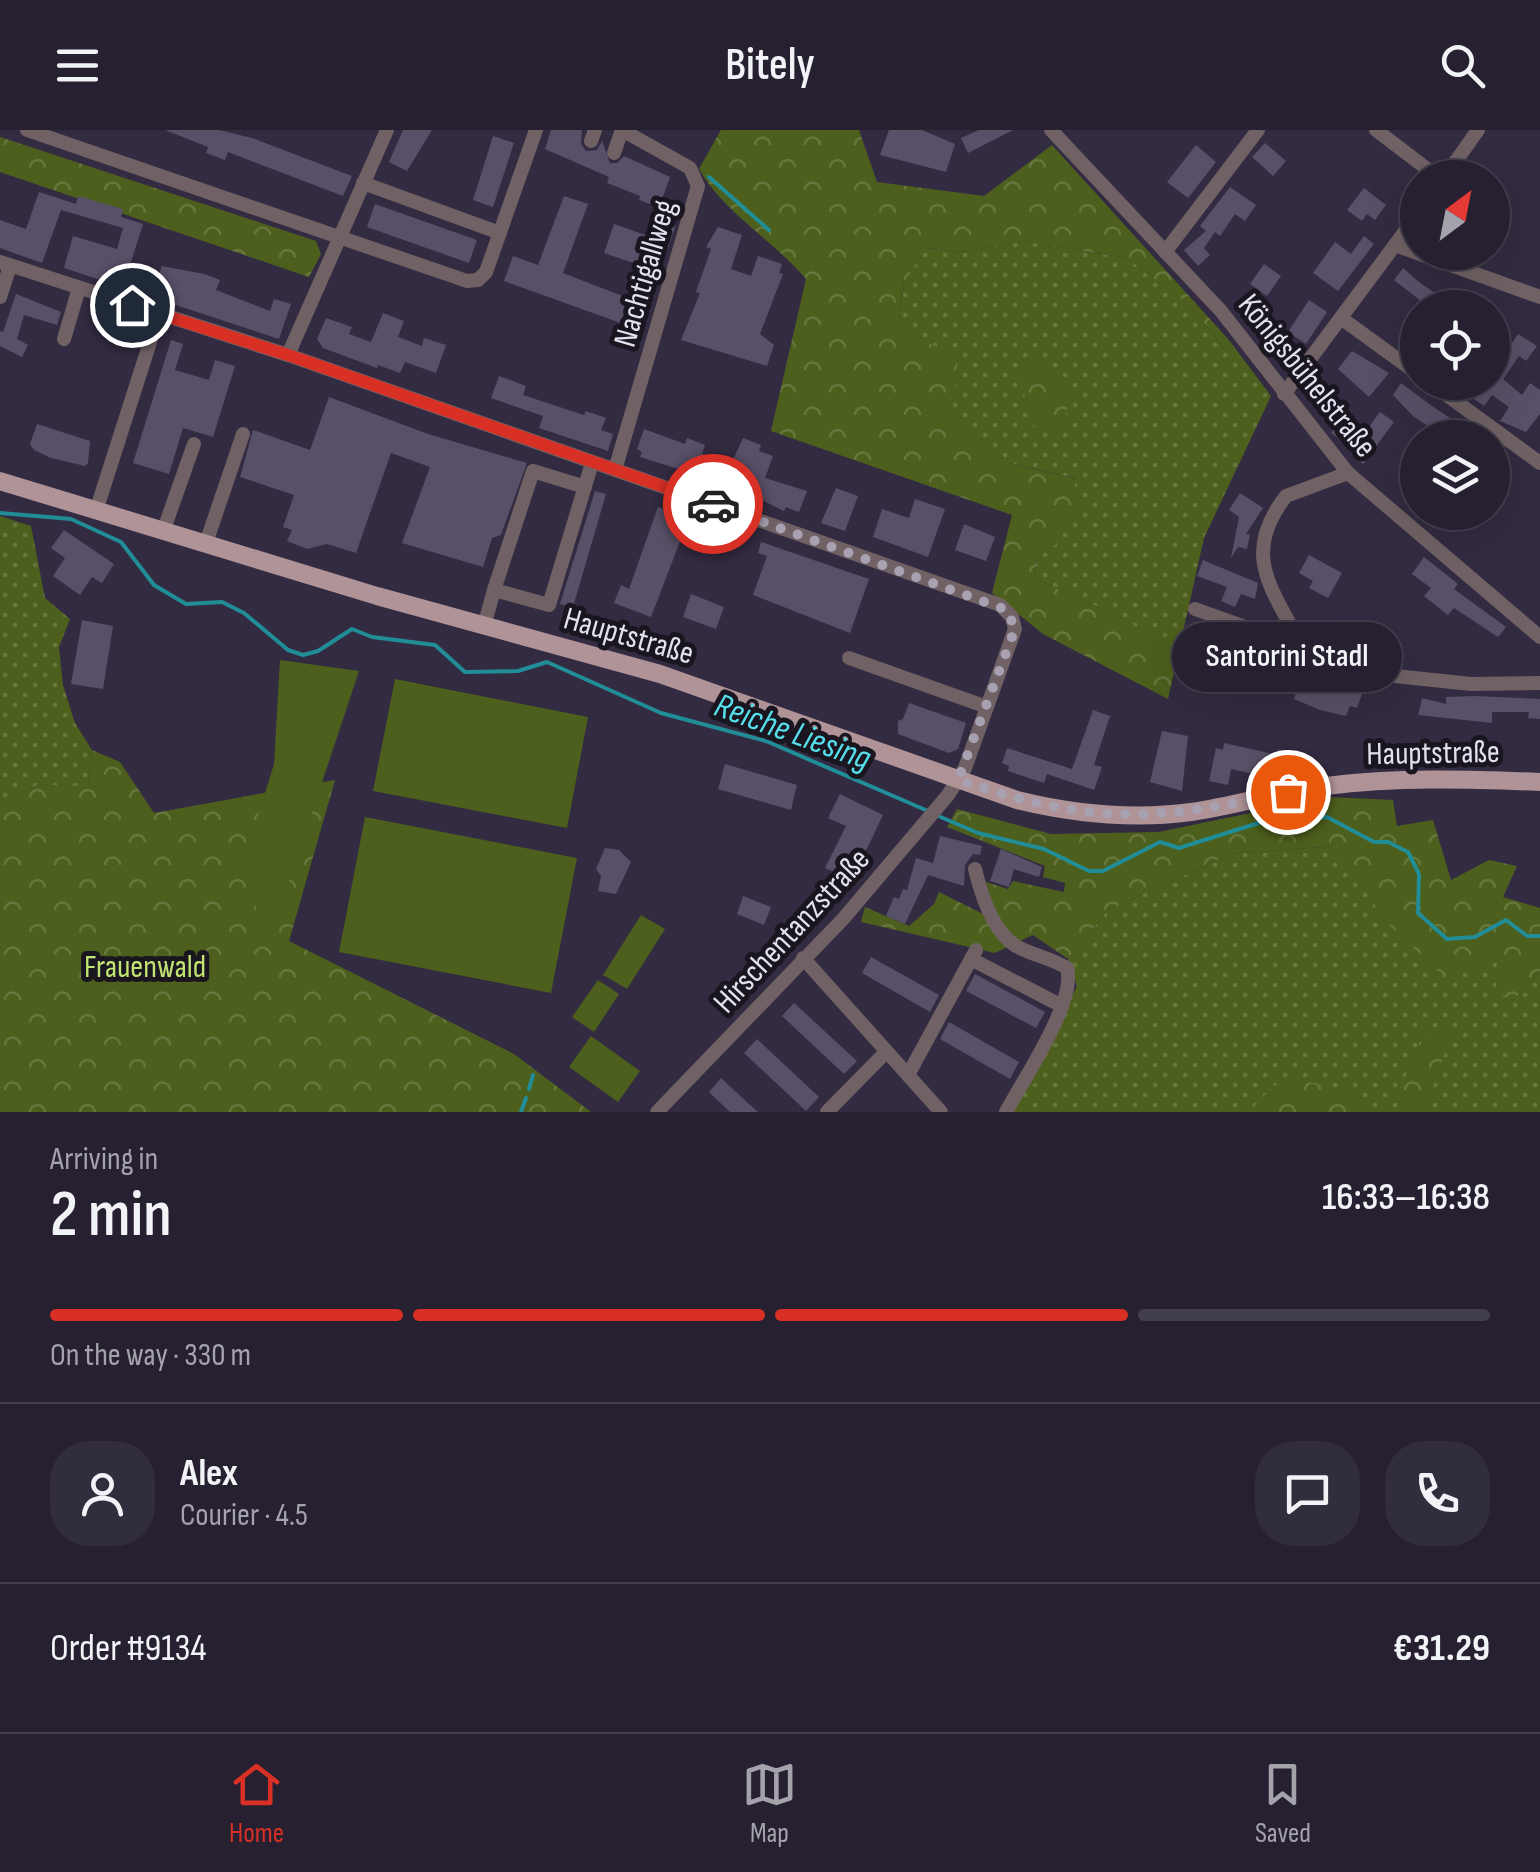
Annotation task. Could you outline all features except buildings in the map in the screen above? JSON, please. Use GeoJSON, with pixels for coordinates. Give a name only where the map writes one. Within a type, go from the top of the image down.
{"type":"FeatureCollection","features":[{"type":"Feature","properties":{"kind":"main road","name":"Hauptstraße"},"geometry":{"type":"LineString","coordinates":[[0,481],[484,626],[660,674],[958,780],[1056,810],[1124,816],[1191,812],[1328,785],[1540,782]]}},
{"type":"Feature","properties":{"kind":"street"},"geometry":{"type":"LineString","coordinates":[[28,130],[467,281],[478,280],[486,272],[536,130]]}},
{"type":"Feature","properties":{"kind":"street"},"geometry":{"type":"LineString","coordinates":[[288,355],[337,236],[387,130]]}},
{"type":"Feature","properties":{"kind":"street"},"geometry":{"type":"LineString","coordinates":[[614,153],[622,130]]}},
{"type":"Feature","properties":{"kind":"street","name":"Nachtigallweg"},"geometry":{"type":"LineString","coordinates":[[615,470],[698,186],[690,168],[622,130]]}},
{"type":"Feature","properties":{"kind":"street","name":"Königsbühelstraße"},"geometry":{"type":"LineString","coordinates":[[1052,130],[1221,310],[1348,473],[1540,636]]}},
{"type":"Feature","properties":{"kind":"street"},"geometry":{"type":"LineString","coordinates":[[1064,146],[1076,130]]}},
{"type":"Feature","properties":{"kind":"street"},"geometry":{"type":"LineString","coordinates":[[1165,252],[1258,130]]}},
{"type":"Feature","properties":{"kind":"street"},"geometry":{"type":"LineString","coordinates":[[1376,130],[1417,160]]}},
{"type":"Feature","properties":{"kind":"street"},"geometry":{"type":"LineString","coordinates":[[1455,160],[1478,130]]}},
{"type":"Feature","properties":{"kind":"street"},"geometry":{"type":"LineString","coordinates":[[363,183],[500,233]]}},
{"type":"Feature","properties":{"kind":"street"},"geometry":{"type":"LineString","coordinates":[[1284,394],[1400,238]]}},
{"type":"Feature","properties":{"kind":"street"},"geometry":{"type":"LineString","coordinates":[[1395,245],[1540,298]]}},
{"type":"Feature","properties":{"kind":"street"},"geometry":{"type":"LineString","coordinates":[[0,296],[5,264],[288,355],[615,470]]}},
{"type":"Feature","properties":{"kind":"street"},"geometry":{"type":"LineString","coordinates":[[64,339],[79,288]]}},
{"type":"Feature","properties":{"kind":"street"},"geometry":{"type":"LineString","coordinates":[[96,508],[159,314]]}},
{"type":"Feature","properties":{"kind":"street"},"geometry":{"type":"LineString","coordinates":[[1341,318],[1400,361]]}},
{"type":"Feature","properties":{"kind":"street"},"geometry":{"type":"LineString","coordinates":[[1454,400],[1540,464]]}},
{"type":"Feature","properties":{"kind":"street"},"geometry":{"type":"LineString","coordinates":[[206,544],[243,434]]}},
{"type":"Feature","properties":{"kind":"street"},"geometry":{"type":"LineString","coordinates":[[164,530],[194,444]]}},
{"type":"Feature","properties":{"kind":"street"},"geometry":{"type":"LineString","coordinates":[[494,590],[548,606],[592,463]]}},
{"type":"Feature","properties":{"kind":"street"},"geometry":{"type":"LineString","coordinates":[[484,626],[533,470],[585,487]]}},
{"type":"Feature","properties":{"kind":"street","name":"Hirschentanzstraße"},"geometry":{"type":"LineString","coordinates":[[615,470],[1000,605],[1012,616],[1015,629],[958,780],[804,958],[658,1112]]}},
{"type":"Feature","properties":{"kind":"street"},"geometry":{"type":"LineString","coordinates":[[1300,644],[1264,573],[1262,540],[1286,496],[1348,473]]}},
{"type":"Feature","properties":{"kind":"street"},"geometry":{"type":"LineString","coordinates":[[1196,609],[1376,674],[1471,684],[1540,683]]}},
{"type":"Feature","properties":{"kind":"street"},"geometry":{"type":"LineString","coordinates":[[849,658],[987,707]]}},
{"type":"Feature","properties":{"kind":"street"},"geometry":{"type":"LineString","coordinates":[[974,869],[992,916],[1014,945],[1068,968],[1071,980],[1062,1006],[1006,1112]]}},
{"type":"Feature","properties":{"kind":"street"},"geometry":{"type":"LineString","coordinates":[[908,1076],[974,954],[1062,1006]]}},
{"type":"Feature","properties":{"kind":"street"},"geometry":{"type":"LineString","coordinates":[[804,958],[942,1112]]}},
{"type":"Feature","properties":{"kind":"street"},"geometry":{"type":"LineString","coordinates":[[827,1112],[886,1052]]}},
{"type":"Feature","properties":{"kind":"green space"},"geometry":{"type":"Polygon","coordinates":[[[721,130],[859,130],[877,182],[984,196],[1052,145],[1229,340],[1227,353],[1191,306],[1127,258],[1023,241],[962,252],[926,248],[904,283],[898,328],[955,356],[958,382],[943,407],[1009,463],[1073,478],[1081,505],[1055,545],[1035,557],[1036,579],[1123,619],[1178,654],[1168,699],[1043,634],[992,593],[1012,515],[771,431],[806,279],[735,213],[699,169],[721,130]]]}},
{"type":"Feature","properties":{"kind":"green space"},"geometry":{"type":"Polygon","coordinates":[[[0,137],[316,241],[321,254],[309,277],[0,172],[0,137]]]}},
{"type":"Feature","properties":{"kind":"green space"},"geometry":{"type":"Polygon","coordinates":[[[1023,241],[1127,258],[1191,306],[1226,352],[1229,340],[1271,396],[1204,538],[1178,654],[1123,619],[1036,579],[1035,557],[1055,545],[1074,478],[1009,463],[942,407],[958,382],[898,328],[904,283],[925,248],[962,252],[1023,241]]]}},
{"type":"Feature","properties":{"kind":"green space"},"geometry":{"type":"Polygon","coordinates":[[[1029,356],[1047,363],[1053,379],[1069,391],[1066,418],[1059,428],[1043,430],[1030,424],[1020,372],[1029,356]]]}},
{"type":"Feature","properties":{"kind":"green space"},"geometry":{"type":"Polygon","coordinates":[[[0,516],[31,526],[45,598],[70,619],[59,647],[63,685],[75,723],[92,750],[88,787],[37,785],[0,808],[0,516]]]}},
{"type":"Feature","properties":{"kind":"green space"},"geometry":{"type":"Polygon","coordinates":[[[280,660],[359,671],[277,918],[256,909],[252,835],[274,764],[280,660]]]}},
{"type":"Feature","properties":{"kind":"green space"},"geometry":{"type":"Polygon","coordinates":[[[395,679],[588,717],[567,828],[373,791],[395,679]]]}},
{"type":"Feature","properties":{"kind":"green space","name":"Frauenwald"},"geometry":{"type":"Polygon","coordinates":[[[92,750],[120,762],[154,813],[335,780],[289,941],[514,1054],[591,1112],[0,1112],[0,808],[37,785],[88,786],[92,750]]]}},
{"type":"Feature","properties":{"kind":"green space"},"geometry":{"type":"Polygon","coordinates":[[[1327,797],[1393,800],[1397,826],[1433,820],[1451,880],[1489,860],[1517,866],[1503,897],[1540,908],[1540,971],[1513,1001],[1496,991],[1497,960],[1447,979],[1389,925],[1334,846],[1231,854],[1108,910],[1068,959],[1033,935],[995,953],[861,922],[865,907],[909,926],[934,904],[939,892],[997,921],[986,882],[1008,889],[1013,881],[1064,892],[1065,883],[1043,877],[1045,866],[947,827],[957,809],[1051,834],[1159,832],[1327,797]]]}},
{"type":"Feature","properties":{"kind":"green space"},"geometry":{"type":"Polygon","coordinates":[[[365,817],[577,858],[551,993],[339,952],[365,817]]]}},
{"type":"Feature","properties":{"kind":"green space"},"geometry":{"type":"Polygon","coordinates":[[[1335,846],[1389,925],[1498,959],[1513,1001],[1540,971],[1540,1112],[1013,1112],[1077,986],[1068,959],[1108,910],[1231,854],[1335,846]]]}},
{"type":"Feature","properties":{"kind":"green space"},"geometry":{"type":"Polygon","coordinates":[[[641,915],[665,929],[627,989],[603,975],[641,915]]]}},
{"type":"Feature","properties":{"kind":"green space"},"geometry":{"type":"Polygon","coordinates":[[[598,980],[619,994],[594,1032],[572,1017],[598,980]]]}},
{"type":"Feature","properties":{"kind":"green space"},"geometry":{"type":"Polygon","coordinates":[[[1447,1026],[1448,1044],[1424,1112],[1399,1112],[1401,1087],[1423,1034],[1447,1026]]]}},
{"type":"Feature","properties":{"kind":"green space"},"geometry":{"type":"Polygon","coordinates":[[[591,1036],[640,1071],[618,1102],[569,1067],[591,1036]]]}},
{"type":"Feature","properties":{"kind":"green space"},"geometry":{"type":"Polygon","coordinates":[[[1299,1080],[1359,1093],[1363,1112],[1256,1112],[1253,1108],[1273,1086],[1299,1080]]]}},
{"type":"Feature","properties":{"kind":"waterway"},"geometry":{"type":"LineString","coordinates":[[709,177],[769,230]]}},
{"type":"Feature","properties":{"kind":"waterway","name":"Reiche Liesing"},"geometry":{"type":"LineString","coordinates":[[0,513],[71,519],[121,542],[154,585],[186,604],[222,602],[244,613],[288,650],[303,655],[318,651],[352,629],[372,637],[435,645],[465,672],[518,671],[547,662],[661,713],[766,741],[928,811]]}},
{"type":"Feature","properties":{"kind":"waterway","name":"Reiche Liesing"},"geometry":{"type":"LineString","coordinates":[[936,815],[978,833],[1044,849],[1089,871],[1103,871],[1160,842],[1179,848],[1265,821],[1327,817],[1374,842],[1388,842],[1408,852],[1419,874],[1418,913],[1447,939],[1475,937],[1506,920],[1527,936],[1540,936]]}},
{"type":"Feature","properties":{"kind":"waterway"},"geometry":{"type":"LineString","coordinates":[[529,1089],[533,1075]]}},
{"type":"Feature","properties":{"kind":"waterway"},"geometry":{"type":"LineString","coordinates":[[521,1112],[526,1098]]}},
{"type":"Feature","properties":{"kind":"way so far"},"geometry":{"type":"LineString","coordinates":[[713,504],[1007,610],[1015,629],[966,768],[958,780],[1056,810],[1124,816],[1191,812],[1288,792]]}},
{"type":"Feature","properties":{"kind":"place","name":"Santorini Stadl"},"geometry":{"type":"Point","coordinates":[1288,792]}},
{"type":"Feature","properties":{"kind":"route"},"geometry":{"type":"LineString","coordinates":[[132,305],[288,355],[713,504]]}}]}
